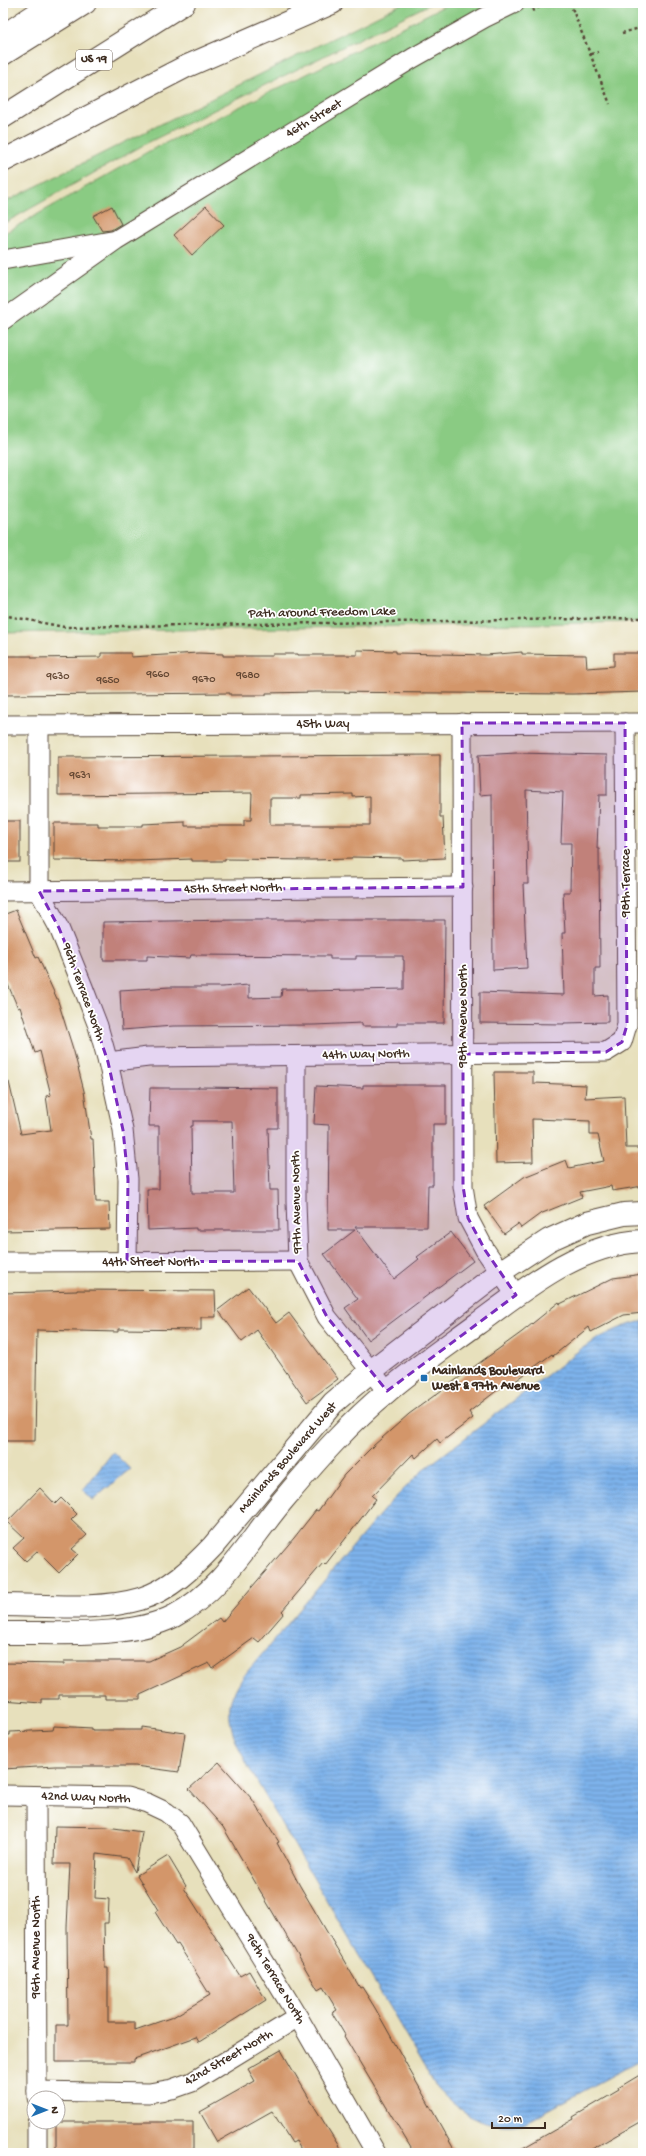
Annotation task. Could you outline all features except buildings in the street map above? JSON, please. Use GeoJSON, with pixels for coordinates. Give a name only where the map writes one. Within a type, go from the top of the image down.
{"type":"FeatureCollection","features":[{"type":"Feature","properties":{"kind":"main road"},"geometry":{"type":"LineString","coordinates":[[3,36],[41,12],[48,3]]}},
{"type":"Feature","properties":{"kind":"main road"},"geometry":{"type":"LineString","coordinates":[[3,54],[85,3]]}},
{"type":"Feature","properties":{"kind":"main road","name":"US 19"},"geometry":{"type":"LineString","coordinates":[[3,117],[184,3]]}},
{"type":"Feature","properties":{"kind":"main road"},"geometry":{"type":"LineString","coordinates":[[3,161],[186,67],[332,3]]}},
{"type":"Feature","properties":{"kind":"main road","name":"Mainlands Boulevard West"},"geometry":{"type":"LineString","coordinates":[[3,1605],[110,1605],[141,1599],[171,1584],[193,1567],[213,1546],[333,1403],[371,1371],[500,1272],[549,1240],[587,1223],[624,1214],[643,1213]]}},
{"type":"Feature","properties":{"kind":"main road","name":"Mainlands Boulevard West"},"geometry":{"type":"LineString","coordinates":[[3,1633],[115,1630],[144,1626],[173,1616],[184,1610],[218,1582],[283,1500],[336,1441],[387,1391],[516,1295],[565,1263],[605,1247],[643,1241]]}},
{"type":"Feature","properties":{"kind":"street","name":"46th Street"},"geometry":{"type":"LineString","coordinates":[[3,320],[116,240],[413,58],[484,18],[516,3]]}},
{"type":"Feature","properties":{"kind":"street","name":"46th Street"},"geometry":{"type":"LineString","coordinates":[[3,260],[116,240]]}},
{"type":"Feature","properties":{"kind":"street","name":"98th Avenue North"},"geometry":{"type":"LineString","coordinates":[[462,723],[463,1186],[468,1218],[485,1250],[516,1295]]}},
{"type":"Feature","properties":{"kind":"street","name":"45th Way"},"geometry":{"type":"LineString","coordinates":[[3,725],[634,723]]}},
{"type":"Feature","properties":{"kind":"street","name":"98th Terrace"},"geometry":{"type":"LineString","coordinates":[[622,1042],[626,1025],[634,723]]}},
{"type":"Feature","properties":{"kind":"street","name":"96th Terrace North"},"geometry":{"type":"LineString","coordinates":[[39,725],[39,891],[59,928],[83,987],[98,1026],[108,1062],[123,1130],[128,1179],[127,1262]]}},
{"type":"Feature","properties":{"kind":"street","name":"45th Street North"},"geometry":{"type":"LineString","coordinates":[[3,891],[462,887]]}},
{"type":"Feature","properties":{"kind":"street","name":"44th Way North"},"geometry":{"type":"LineString","coordinates":[[108,1062],[148,1057],[606,1052],[622,1042]]}},
{"type":"Feature","properties":{"kind":"street","name":"97th Avenue North"},"geometry":{"type":"LineString","coordinates":[[296,1056],[296,1201],[298,1261],[327,1317],[387,1391]]}},
{"type":"Feature","properties":{"kind":"street","name":"44th Street North"},"geometry":{"type":"LineString","coordinates":[[3,1262],[298,1261]]}},
{"type":"Feature","properties":{"kind":"street","name":"42nd Way North"},"geometry":{"type":"LineString","coordinates":[[3,1795],[127,1797],[147,1803],[166,1812]]}},
{"type":"Feature","properties":{"kind":"street","name":"96th Avenue North"},"geometry":{"type":"LineString","coordinates":[[36,1796],[37,2090]]}},
{"type":"Feature","properties":{"kind":"street","name":"96th Terrace North"},"geometry":{"type":"LineString","coordinates":[[166,1812],[180,1823],[196,1846],[298,2017],[376,2153]]}},
{"type":"Feature","properties":{"kind":"street","name":"42nd Street North"},"geometry":{"type":"LineString","coordinates":[[66,2094],[150,2093],[172,2089],[192,2082],[298,2017]]}},
{"type":"Feature","properties":{"kind":"street"},"geometry":{"type":"LineString","coordinates":[[37,2130],[37,2153]]}},
{"type":"Feature","properties":{"kind":"path"},"geometry":{"type":"LineString","coordinates":[[570,3],[610,104]]}},
{"type":"Feature","properties":{"kind":"path"},"geometry":{"type":"LineString","coordinates":[[622,33],[643,27]]}},
{"type":"Feature","properties":{"kind":"path"},"geometry":{"type":"LineString","coordinates":[[591,54],[598,52]]}},
{"type":"Feature","properties":{"kind":"path","name":"Path around Freedom Lake"},"geometry":{"type":"LineString","coordinates":[[3,615],[64,627],[643,618]]}},
{"type":"Feature","properties":{"kind":"highlighted area"},"geometry":{"type":"Polygon","coordinates":[[[462,723],[625,723],[627,1025],[622,1042],[606,1052],[463,1054],[463,1186],[468,1218],[485,1250],[516,1295],[387,1391],[327,1317],[298,1261],[127,1262],[128,1179],[123,1130],[108,1062],[83,987],[59,928],[39,891],[463,887],[462,723]]]}},
{"type":"Feature","properties":{"kind":"green space"},"geometry":{"type":"Polygon","coordinates":[[[403,3],[432,3],[147,143],[3,224],[3,203],[403,3]]]}},
{"type":"Feature","properties":{"kind":"green space"},"geometry":{"type":"Polygon","coordinates":[[[450,3],[643,3],[643,622],[3,633],[3,234],[151,150],[450,3]]]}},
{"type":"Feature","properties":{"kind":"water"},"geometry":{"type":"Polygon","coordinates":[[[643,1321],[643,2059],[522,2124],[509,2125],[485,2122],[474,2118],[454,2105],[436,2087],[249,1768],[237,1744],[231,1727],[231,1700],[242,1678],[387,1506],[422,1471],[581,1349],[611,1332],[643,1321]]]}},
{"type":"Feature","properties":{"kind":"water"},"geometry":{"type":"Polygon","coordinates":[[[113,1452],[130,1469],[93,1500],[83,1490],[113,1452]]]}},
{"type":"Feature","properties":{"kind":"place","name":"Mainlands Boulevard West & 97th Avenue"},"geometry":{"type":"Point","coordinates":[424,1378]}}]}
